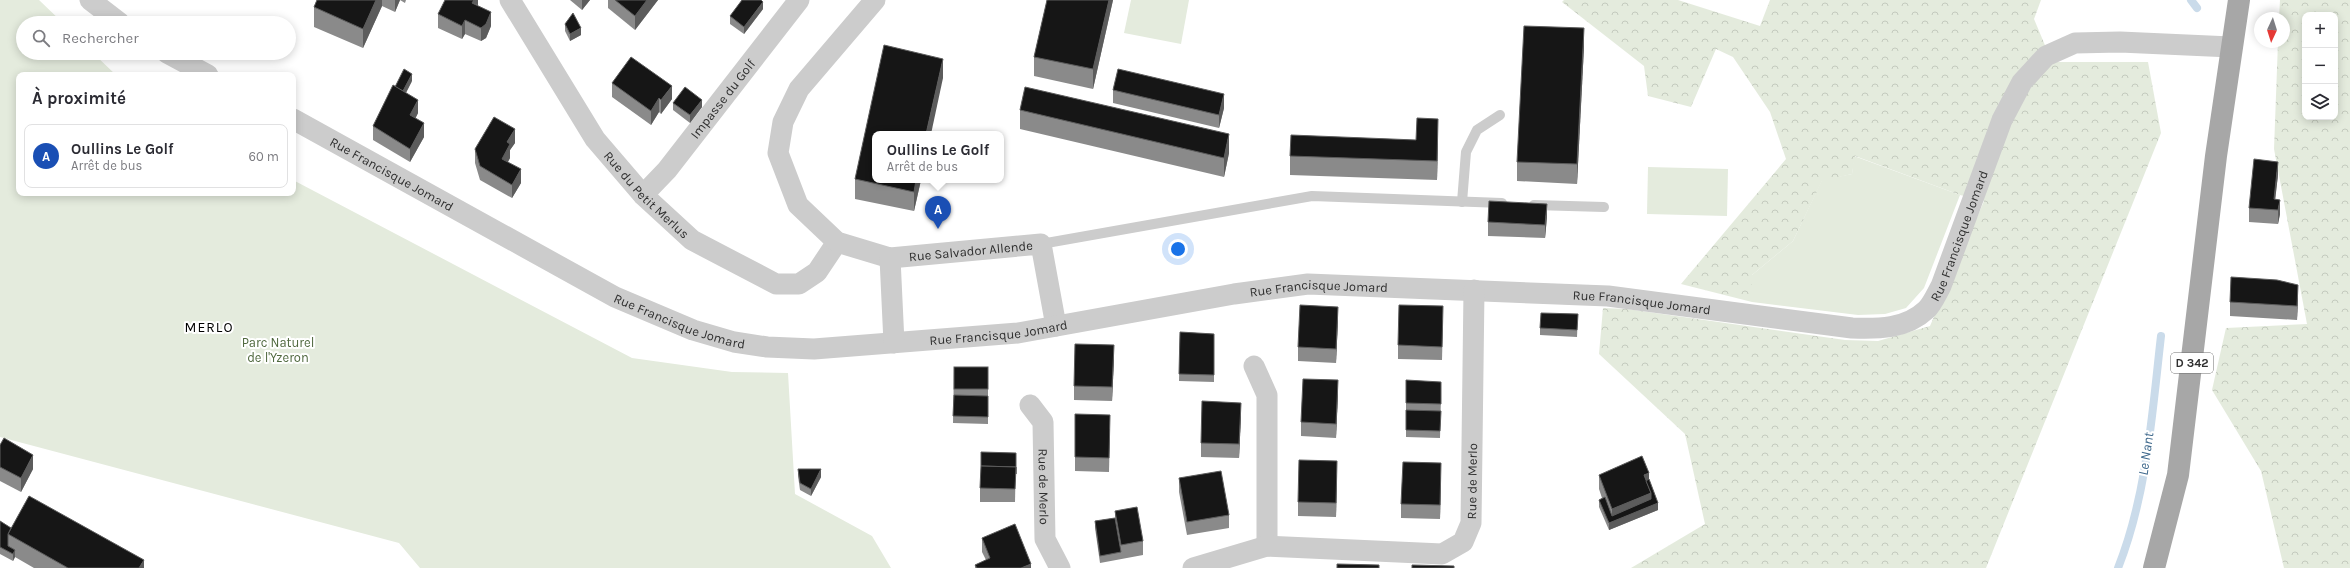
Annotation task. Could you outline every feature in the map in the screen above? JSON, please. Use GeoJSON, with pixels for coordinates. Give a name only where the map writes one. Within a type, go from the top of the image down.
{"type":"FeatureCollection","features":[{"type":"Feature","properties":{"kind":"main road","name":"D 342"},"geometry":{"type":"LineString","coordinates":[[2154,568],[2178,475],[2231,47],[2239,0]]}},
{"type":"Feature","properties":{"kind":"street"},"geometry":{"type":"LineString","coordinates":[[90,0],[111,16]]}},
{"type":"Feature","properties":{"kind":"street","name":"Rue du Petit Merlus"},"geometry":{"type":"LineString","coordinates":[[510,0],[595,139],[643,195],[692,240],[776,284],[799,284],[817,272],[838,242]]}},
{"type":"Feature","properties":{"kind":"street","name":"Impasse du Golf"},"geometry":{"type":"LineString","coordinates":[[643,195],[667,170],[798,0]]}},
{"type":"Feature","properties":{"kind":"street","name":"Rue Salvador Allende"},"geometry":{"type":"LineString","coordinates":[[875,0],[799,89],[783,122],[778,153],[798,205],[838,242],[890,258],[1041,244],[1056,326]]}},
{"type":"Feature","properties":{"kind":"street","name":"Rue Francisque Jomard"},"geometry":{"type":"LineString","coordinates":[[296,121],[555,265],[650,313],[693,330],[734,342],[767,347],[814,349],[979,337],[1056,326],[1172,305],[1308,284],[1608,296],[1852,328],[1880,329],[1905,323],[1927,310],[1941,286],[2002,120],[2022,82],[2046,56],[2075,43],[2120,42],[2231,47]]}},
{"type":"Feature","properties":{"kind":"street"},"geometry":{"type":"LineString","coordinates":[[180,60],[202,72]]}},
{"type":"Feature","properties":{"kind":"street","name":"Rue Salvador Allende"},"geometry":{"type":"LineString","coordinates":[[890,258],[894,343]]}},
{"type":"Feature","properties":{"kind":"street","name":"Rue de Merlo"},"geometry":{"type":"LineString","coordinates":[[1193,568],[1266,546],[1442,554],[1462,542],[1471,523],[1474,290]]}},
{"type":"Feature","properties":{"kind":"street"},"geometry":{"type":"LineString","coordinates":[[1254,366],[1267,395],[1266,546]]}},
{"type":"Feature","properties":{"kind":"street","name":"Rue de Merlo"},"geometry":{"type":"LineString","coordinates":[[1030,405],[1043,422],[1045,539],[1060,568]]}},
{"type":"Feature","properties":{"kind":"lane"},"geometry":{"type":"LineString","coordinates":[[1462,202],[1466,152],[1477,130],[1500,115]]}},
{"type":"Feature","properties":{"kind":"lane"},"geometry":{"type":"LineString","coordinates":[[1041,244],[1312,196],[1510,204]]}},
{"type":"Feature","properties":{"kind":"lane"},"geometry":{"type":"LineString","coordinates":[[1525,204],[1604,207]]}},
{"type":"Feature","properties":{"kind":"green space","name":"Parc Naturel de l'Yzeron"},"geometry":{"type":"Polygon","coordinates":[[[0,0],[39,0],[56,16],[16,16],[16,60],[100,60],[113,72],[16,72],[16,196],[296,196],[296,182],[632,358],[732,372],[788,373],[795,494],[872,536],[891,568],[420,568],[399,543],[0,437],[0,0]]]}},
{"type":"Feature","properties":{"kind":"green space"},"geometry":{"type":"Polygon","coordinates":[[[1131,0],[1189,0],[1181,44],[1124,33],[1131,0]]]}},
{"type":"Feature","properties":{"kind":"green space"},"geometry":{"type":"Polygon","coordinates":[[[1564,0],[1678,0],[1760,26],[1770,0],[2041,0],[2034,19],[2052,62],[2148,62],[2161,133],[1986,568],[1631,568],[1705,524],[1685,434],[1599,354],[1603,308],[1627,309],[1845,340],[1878,341],[1930,326],[1984,201],[1960,195],[1855,156],[1852,174],[1822,181],[1793,241],[1752,275],[1752,302],[1681,284],[1786,159],[1770,112],[1733,57],[1716,49],[1691,107],[1648,96],[1644,66],[1562,2],[1564,0]]]}},
{"type":"Feature","properties":{"kind":"green space"},"geometry":{"type":"Polygon","coordinates":[[[2280,0],[2350,0],[2350,568],[2284,568],[2261,471],[2212,390],[2226,328],[2307,324],[2274,149],[2278,48],[2290,48],[2290,12],[2279,12],[2280,0]]]}},
{"type":"Feature","properties":{"kind":"green space"},"geometry":{"type":"Polygon","coordinates":[[[1854,156],[1960,195],[1924,288],[1906,308],[1885,314],[1858,315],[1752,302],[1752,275],[1793,241],[1822,180],[1852,174],[1854,156]]]}},
{"type":"Feature","properties":{"kind":"green space"},"geometry":{"type":"Polygon","coordinates":[[[1648,167],[1728,169],[1727,216],[1647,214],[1648,167]]]}},
{"type":"Feature","properties":{"kind":"building"},"geometry":{"type":"Polygon","coordinates":[[[317,0],[376,0],[363,29],[314,7],[317,0]]]}},
{"type":"Feature","properties":{"kind":"building"},"geometry":{"type":"Polygon","coordinates":[[[445,0],[474,0],[472,3],[491,12],[486,24],[481,28],[465,20],[462,26],[438,14],[445,0]]]}},
{"type":"Feature","properties":{"kind":"building"},"geometry":{"type":"Polygon","coordinates":[[[615,0],[647,0],[635,16],[615,0]]]}},
{"type":"Feature","properties":{"kind":"building"},"geometry":{"type":"Polygon","coordinates":[[[742,0],[761,0],[763,2],[744,27],[730,16],[742,0]]]}},
{"type":"Feature","properties":{"kind":"building"},"geometry":{"type":"Polygon","coordinates":[[[1047,0],[1109,0],[1093,69],[1034,57],[1047,0]]]}},
{"type":"Feature","properties":{"kind":"building"},"geometry":{"type":"Polygon","coordinates":[[[573,13],[581,28],[570,34],[565,24],[573,13]]]}},
{"type":"Feature","properties":{"kind":"building"},"geometry":{"type":"Polygon","coordinates":[[[1524,26],[1584,28],[1577,164],[1517,162],[1524,26]]]}},
{"type":"Feature","properties":{"kind":"building"},"geometry":{"type":"Polygon","coordinates":[[[884,45],[943,59],[927,131],[872,131],[872,183],[855,179],[884,45]]]}},
{"type":"Feature","properties":{"kind":"building"},"geometry":{"type":"Polygon","coordinates":[[[631,57],[672,86],[661,100],[659,98],[651,111],[612,83],[631,57]]]}},
{"type":"Feature","properties":{"kind":"building"},"geometry":{"type":"Polygon","coordinates":[[[404,69],[412,74],[403,91],[395,87],[404,69]]]}},
{"type":"Feature","properties":{"kind":"building"},"geometry":{"type":"Polygon","coordinates":[[[1118,69],[1224,94],[1219,115],[1113,90],[1118,69]]]}},
{"type":"Feature","properties":{"kind":"building"},"geometry":{"type":"Polygon","coordinates":[[[393,85],[418,100],[410,115],[424,123],[410,149],[373,126],[393,85]]]}},
{"type":"Feature","properties":{"kind":"building"},"geometry":{"type":"Polygon","coordinates":[[[685,87],[702,100],[690,115],[673,103],[685,87]]]}},
{"type":"Feature","properties":{"kind":"building"},"geometry":{"type":"Polygon","coordinates":[[[1025,87],[1229,134],[1224,158],[1020,110],[1025,87]]]}},
{"type":"Feature","properties":{"kind":"building"},"geometry":{"type":"Polygon","coordinates":[[[494,117],[515,129],[507,142],[510,144],[502,159],[521,169],[512,185],[480,166],[475,149],[494,117]]]}},
{"type":"Feature","properties":{"kind":"building"},"geometry":{"type":"Polygon","coordinates":[[[1417,118],[1438,119],[1437,161],[1290,156],[1291,135],[1416,140],[1417,118]]]}},
{"type":"Feature","properties":{"kind":"building"},"geometry":{"type":"Polygon","coordinates":[[[2254,159],[2278,162],[2274,199],[2280,200],[2278,210],[2249,208],[2254,159]]]}},
{"type":"Feature","properties":{"kind":"building"},"geometry":{"type":"Polygon","coordinates":[[[873,183],[916,183],[914,192],[873,183]]]}},
{"type":"Feature","properties":{"kind":"building"},"geometry":{"type":"Polygon","coordinates":[[[1489,201],[1547,204],[1545,225],[1488,222],[1489,201]]]}},
{"type":"Feature","properties":{"kind":"building"},"geometry":{"type":"Polygon","coordinates":[[[2231,277],[2277,280],[2298,285],[2297,306],[2230,302],[2231,277]]]}},
{"type":"Feature","properties":{"kind":"building"},"geometry":{"type":"Polygon","coordinates":[[[1300,305],[1338,307],[1336,349],[1298,347],[1300,305]]]}},
{"type":"Feature","properties":{"kind":"building"},"geometry":{"type":"Polygon","coordinates":[[[1399,305],[1443,306],[1442,347],[1398,345],[1399,305]]]}},
{"type":"Feature","properties":{"kind":"building"},"geometry":{"type":"Polygon","coordinates":[[[1541,313],[1578,314],[1577,330],[1540,328],[1541,313]]]}},
{"type":"Feature","properties":{"kind":"building"},"geometry":{"type":"Polygon","coordinates":[[[1180,332],[1214,334],[1214,375],[1179,374],[1180,332]]]}},
{"type":"Feature","properties":{"kind":"building"},"geometry":{"type":"Polygon","coordinates":[[[1075,344],[1114,345],[1112,387],[1074,386],[1075,344]]]}},
{"type":"Feature","properties":{"kind":"building"},"geometry":{"type":"Polygon","coordinates":[[[954,367],[988,367],[988,389],[954,389],[954,367]]]}},
{"type":"Feature","properties":{"kind":"building"},"geometry":{"type":"Polygon","coordinates":[[[1303,379],[1338,380],[1336,424],[1301,422],[1303,379]]]}},
{"type":"Feature","properties":{"kind":"building"},"geometry":{"type":"Polygon","coordinates":[[[1406,380],[1441,382],[1441,404],[1406,403],[1406,380]]]}},
{"type":"Feature","properties":{"kind":"building"},"geometry":{"type":"Polygon","coordinates":[[[954,395],[988,396],[988,417],[953,416],[954,395]]]}},
{"type":"Feature","properties":{"kind":"building"},"geometry":{"type":"Polygon","coordinates":[[[1202,401],[1241,403],[1239,444],[1201,443],[1202,401]]]}},
{"type":"Feature","properties":{"kind":"building"},"geometry":{"type":"Polygon","coordinates":[[[1406,410],[1441,411],[1440,431],[1406,430],[1406,410]]]}},
{"type":"Feature","properties":{"kind":"building"},"geometry":{"type":"Polygon","coordinates":[[[1075,414],[1110,415],[1109,458],[1075,457],[1075,414]]]}},
{"type":"Feature","properties":{"kind":"building"},"geometry":{"type":"Polygon","coordinates":[[[4,438],[33,455],[21,478],[0,467],[0,445],[4,438]]]}},
{"type":"Feature","properties":{"kind":"building"},"geometry":{"type":"Polygon","coordinates":[[[981,452],[1016,453],[1016,467],[981,466],[981,452]]]}},
{"type":"Feature","properties":{"kind":"building"},"geometry":{"type":"Polygon","coordinates":[[[1642,456],[1649,473],[1644,475],[1651,493],[1612,509],[1599,475],[1642,456]]]}},
{"type":"Feature","properties":{"kind":"building"},"geometry":{"type":"Polygon","coordinates":[[[1299,460],[1337,461],[1336,503],[1298,502],[1299,460]]]}},
{"type":"Feature","properties":{"kind":"building"},"geometry":{"type":"Polygon","coordinates":[[[1403,462],[1441,463],[1440,505],[1401,504],[1403,462]]]}},
{"type":"Feature","properties":{"kind":"building"},"geometry":{"type":"Polygon","coordinates":[[[981,466],[1016,467],[1015,489],[980,488],[981,466]]]}},
{"type":"Feature","properties":{"kind":"building"},"geometry":{"type":"Polygon","coordinates":[[[798,469],[821,469],[811,489],[800,483],[798,469]]]}},
{"type":"Feature","properties":{"kind":"building"},"geometry":{"type":"Polygon","coordinates":[[[1221,471],[1229,515],[1187,522],[1179,478],[1221,471]]]}},
{"type":"Feature","properties":{"kind":"building"},"geometry":{"type":"Polygon","coordinates":[[[1649,479],[1658,503],[1609,523],[1599,500],[1605,497],[1612,516],[1651,499],[1651,493],[1646,481],[1649,479]]]}},
{"type":"Feature","properties":{"kind":"building"},"geometry":{"type":"Polygon","coordinates":[[[29,496],[144,560],[139,568],[68,568],[8,534],[29,496]]]}},
{"type":"Feature","properties":{"kind":"building"},"geometry":{"type":"Polygon","coordinates":[[[1137,507],[1143,541],[1121,545],[1115,511],[1137,507]]]}},
{"type":"Feature","properties":{"kind":"building"},"geometry":{"type":"Polygon","coordinates":[[[1115,518],[1121,552],[1100,556],[1095,521],[1115,518]]]}},
{"type":"Feature","properties":{"kind":"building"},"geometry":{"type":"Polygon","coordinates":[[[0,521],[11,528],[8,534],[8,546],[15,550],[13,554],[0,547],[0,521]]]}},
{"type":"Feature","properties":{"kind":"building"},"geometry":{"type":"Polygon","coordinates":[[[1015,524],[1031,564],[1021,568],[977,568],[975,565],[990,558],[982,538],[1015,524]]]}},
{"type":"Feature","properties":{"kind":"building"},"geometry":{"type":"Polygon","coordinates":[[[1337,564],[1379,565],[1379,568],[1337,568],[1337,564]]]}},
{"type":"Feature","properties":{"kind":"building"},"geometry":{"type":"Polygon","coordinates":[[[1412,565],[1454,566],[1454,568],[1412,568],[1412,565]]]}},
{"type":"Feature","properties":{"kind":"waterway","name":"Le Nant"},"geometry":{"type":"LineString","coordinates":[[2191,0],[2197,8]]}},
{"type":"Feature","properties":{"kind":"waterway","name":"Le Nant"},"geometry":{"type":"LineString","coordinates":[[2118,568],[2136,512],[2142,483],[2151,424],[2161,336]]}},
{"type":"Feature","properties":{"kind":"place","name":"Oullins Le Golf"},"geometry":{"type":"Point","coordinates":[938,229]}},
{"type":"Feature","properties":{"kind":"district","name":"MERLO"},"geometry":{"type":"Point","coordinates":[209,327]}}]}
